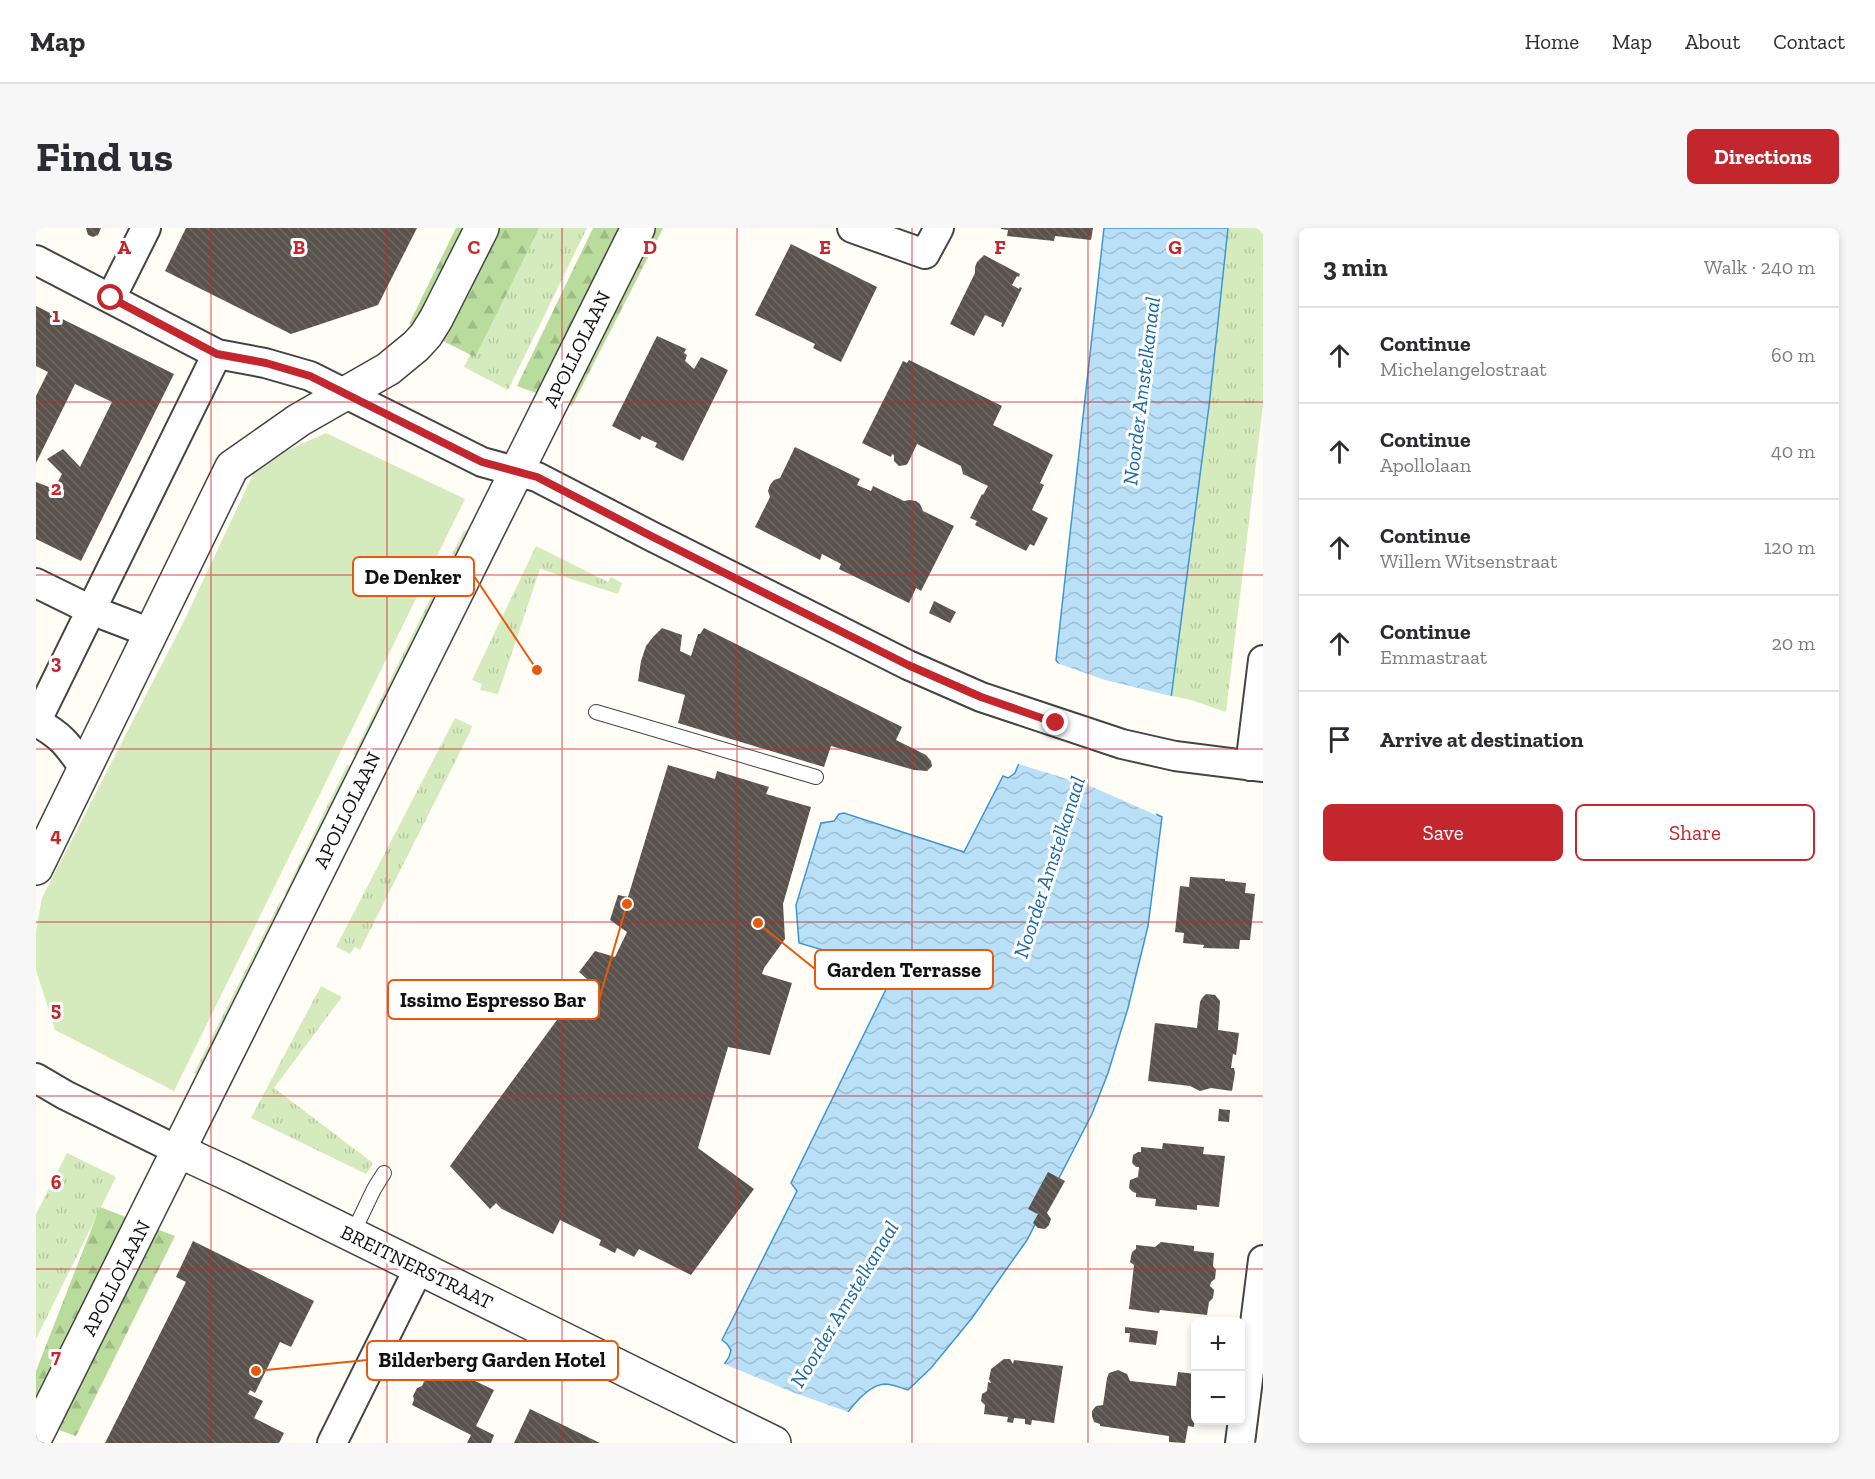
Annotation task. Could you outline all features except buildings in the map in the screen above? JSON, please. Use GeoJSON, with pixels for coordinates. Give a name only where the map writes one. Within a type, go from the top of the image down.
{"type":"FeatureCollection","features":[{"type":"Feature","properties":{"kind":"street"},"geometry":{"type":"LineString","coordinates":[[111,298],[146,228]]}},
{"type":"Feature","properties":{"kind":"street"},"geometry":{"type":"LineString","coordinates":[[36,868],[232,467],[299,420],[348,394],[388,369],[416,346],[426,335],[482,228]]}},
{"type":"Feature","properties":{"kind":"street","name":"APOLLOLAAN"},"geometry":{"type":"LineString","coordinates":[[36,1436],[638,228]]}},
{"type":"Feature","properties":{"kind":"street"},"geometry":{"type":"LineString","coordinates":[[852,228],[925,254],[939,228]]}},
{"type":"Feature","properties":{"kind":"street"},"geometry":{"type":"LineString","coordinates":[[36,260],[217,354],[266,363],[310,376],[482,462],[537,477],[555,485],[897,660],[981,697],[1122,744],[1175,756],[1257,767],[1263,660]]}},
{"type":"Feature","properties":{"kind":"street"},"geometry":{"type":"LineString","coordinates":[[84,768],[54,732],[36,722],[217,354]]}},
{"type":"Feature","properties":{"kind":"street"},"geometry":{"type":"LineString","coordinates":[[36,583],[91,610],[151,633]]}},
{"type":"Feature","properties":{"kind":"street"},"geometry":{"type":"LineString","coordinates":[[36,1078],[65,1095],[179,1151]]}},
{"type":"Feature","properties":{"kind":"street","name":"BREITNERSTRAAT"},"geometry":{"type":"LineString","coordinates":[[179,1151],[774,1443]]}},
{"type":"Feature","properties":{"kind":"street"},"geometry":{"type":"LineString","coordinates":[[1240,1443],[1263,1260]]}},
{"type":"Feature","properties":{"kind":"street"},"geometry":{"type":"LineString","coordinates":[[332,1443],[419,1268]]}},
{"type":"Feature","properties":{"kind":"lane"},"geometry":{"type":"LineString","coordinates":[[596,712],[816,777]]}},
{"type":"Feature","properties":{"kind":"lane"},"geometry":{"type":"LineString","coordinates":[[352,1235],[384,1173]]}},
{"type":"Feature","properties":{"kind":"green space"},"geometry":{"type":"Polygon","coordinates":[[[456,228],[539,228],[475,357],[409,324],[456,228]]]}},
{"type":"Feature","properties":{"kind":"green space"},"geometry":{"type":"Polygon","coordinates":[[[532,228],[587,228],[508,390],[464,367],[532,228]]]}},
{"type":"Feature","properties":{"kind":"green space"},"geometry":{"type":"Polygon","coordinates":[[[593,228],[663,228],[572,406],[517,386],[593,228]]]}},
{"type":"Feature","properties":{"kind":"green space"},"geometry":{"type":"Polygon","coordinates":[[[1228,228],[1263,228],[1263,405],[1226,712],[1172,696],[1228,228]]]}},
{"type":"Feature","properties":{"kind":"green space"},"geometry":{"type":"Polygon","coordinates":[[[326,433],[465,499],[174,1091],[55,1030],[36,970],[36,931],[42,898],[184,621],[256,468],[326,433]]]}},
{"type":"Feature","properties":{"kind":"green space"},"geometry":{"type":"Polygon","coordinates":[[[464,530],[473,535],[365,753],[353,755],[464,530]]]}},
{"type":"Feature","properties":{"kind":"green space"},"geometry":{"type":"Polygon","coordinates":[[[536,546],[608,582],[611,577],[622,583],[618,594],[540,569],[498,694],[480,690],[482,684],[472,680],[536,546]]]}},
{"type":"Feature","properties":{"kind":"green space"},"geometry":{"type":"Polygon","coordinates":[[[455,718],[472,726],[469,734],[360,950],[355,947],[350,954],[336,947],[455,718]]]}},
{"type":"Feature","properties":{"kind":"green space"},"geometry":{"type":"Polygon","coordinates":[[[347,765],[357,766],[288,902],[285,893],[347,765]]]}},
{"type":"Feature","properties":{"kind":"green space"},"geometry":{"type":"Polygon","coordinates":[[[280,901],[283,915],[202,1077],[194,1073],[280,901]]]}},
{"type":"Feature","properties":{"kind":"green space"},"geometry":{"type":"Polygon","coordinates":[[[321,986],[342,997],[274,1088],[373,1163],[366,1174],[251,1118],[321,986]]]}},
{"type":"Feature","properties":{"kind":"green space"},"geometry":{"type":"Polygon","coordinates":[[[67,1153],[116,1177],[36,1339],[36,1214],[67,1153]]]}},
{"type":"Feature","properties":{"kind":"green space"},"geometry":{"type":"Polygon","coordinates":[[[100,1207],[175,1236],[76,1436],[36,1422],[36,1371],[100,1207]]]}},
{"type":"Feature","properties":{"kind":"water","name":"Noorder Amstelkanaal"},"geometry":{"type":"Polygon","coordinates":[[[1104,228],[1228,228],[1209,406],[1156,814],[1162,817],[1148,926],[1128,1008],[1108,1073],[1092,1114],[1027,1240],[972,1318],[931,1368],[908,1390],[885,1384],[868,1391],[852,1407],[826,1443],[673,1443],[729,1357],[731,1350],[722,1340],[797,1191],[791,1183],[895,971],[799,943],[796,905],[821,823],[834,821],[839,814],[844,813],[964,852],[1003,776],[1008,778],[1015,773],[1059,664],[1056,660],[1104,228]]]}},
{"type":"Feature","properties":{"kind":"pier"},"geometry":{"type":"Polygon","coordinates":[[[1054,662],[1105,680],[1175,697],[1161,801],[1156,815],[1090,786],[1015,763],[1054,662]]]}},
{"type":"Feature","properties":{"kind":"pier"},"geometry":{"type":"Polygon","coordinates":[[[722,1363],[851,1413],[830,1443],[670,1443],[722,1363]]]}},
{"type":"Feature","properties":{"kind":"place","name":"De Denker"},"geometry":{"type":"Point","coordinates":[537,670]}},
{"type":"Feature","properties":{"kind":"place","name":"Issimo Espresso Bar"},"geometry":{"type":"Point","coordinates":[627,904]}},
{"type":"Feature","properties":{"kind":"place","name":"Garden Terrasse"},"geometry":{"type":"Point","coordinates":[758,923]}},
{"type":"Feature","properties":{"kind":"place","name":"Bilderberg Garden Hotel"},"geometry":{"type":"Point","coordinates":[256,1371]}},
{"type":"Feature","properties":{"kind":"route"},"geometry":{"type":"LineString","coordinates":[[111,298],[217,354],[266,363],[310,376],[482,462],[537,477],[555,485],[653,537],[908,665],[981,697],[1056,723]]}}]}
